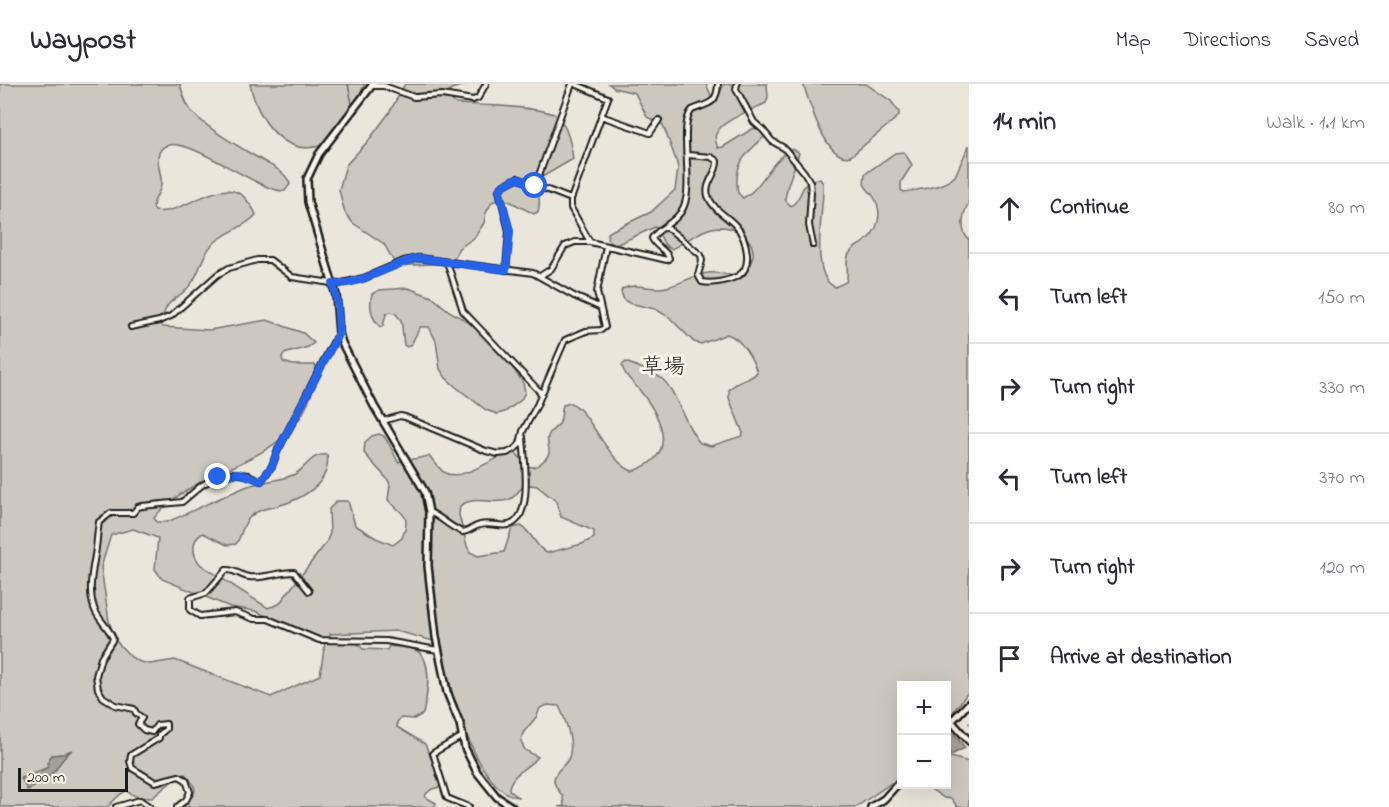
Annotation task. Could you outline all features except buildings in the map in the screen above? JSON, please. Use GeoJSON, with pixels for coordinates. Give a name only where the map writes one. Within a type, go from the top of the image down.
{"type":"FeatureCollection","features":[{"type":"Feature","properties":{"kind":"street"},"geometry":{"type":"LineString","coordinates":[[486,84],[478,98],[473,100],[442,95],[410,96],[394,88],[373,85],[318,154],[307,179],[308,202],[338,307],[339,333],[348,355],[426,498],[429,512],[428,566],[438,650],[447,692],[465,748],[481,778],[497,797],[512,807]]}},
{"type":"Feature","properties":{"kind":"street"},"geometry":{"type":"LineString","coordinates":[[535,186],[574,84],[608,98],[571,199],[571,208],[590,242]]}},
{"type":"Feature","properties":{"kind":"street"},"geometry":{"type":"LineString","coordinates":[[540,276],[551,269],[565,246],[575,242],[590,242],[667,260],[669,258],[652,238],[678,215],[685,203],[688,175],[688,115],[692,110],[711,103],[716,95],[718,84]]}},
{"type":"Feature","properties":{"kind":"street"},"geometry":{"type":"LineString","coordinates":[[736,84],[736,89],[754,122],[772,141],[784,148],[810,182],[809,225],[813,245]]}},
{"type":"Feature","properties":{"kind":"street"},"geometry":{"type":"LineString","coordinates":[[602,116],[650,133],[659,120]]}},
{"type":"Feature","properties":{"kind":"street"},"geometry":{"type":"LineString","coordinates":[[665,228],[701,255],[702,261],[698,276],[702,282],[729,279],[744,271],[747,255],[741,234],[735,225],[714,207],[707,192],[717,161],[711,156],[688,155]]}},
{"type":"Feature","properties":{"kind":"street"},"geometry":{"type":"LineString","coordinates":[[506,270],[510,231],[499,190],[517,178],[571,199]]}},
{"type":"Feature","properties":{"kind":"street"},"geometry":{"type":"LineString","coordinates":[[383,421],[400,416],[405,417],[455,439],[498,454],[515,449],[565,340],[586,331],[604,328],[605,323],[599,307],[597,292],[606,246]]}},
{"type":"Feature","properties":{"kind":"street"},"geometry":{"type":"LineString","coordinates":[[131,327],[171,316],[217,274],[257,260],[270,260],[292,277],[333,284],[364,278],[404,261],[418,258],[533,273],[599,307]]}},
{"type":"Feature","properties":{"kind":"street"},"geometry":{"type":"LineString","coordinates":[[447,262],[463,311],[541,393]]}},
{"type":"Feature","properties":{"kind":"street"},"geometry":{"type":"LineString","coordinates":[[177,807],[186,800],[190,792],[186,780],[179,776],[155,782],[132,768],[130,761],[133,753],[159,738],[159,735],[166,729],[166,724],[157,725],[152,732],[146,731],[138,724],[142,718],[134,709],[115,705],[98,689],[96,676],[100,659],[113,639],[106,626],[98,619],[91,590],[99,522],[112,513],[133,513],[142,506],[182,502],[202,485],[232,473],[249,475],[261,481],[272,466],[277,452],[339,333]]}},
{"type":"Feature","properties":{"kind":"street"},"geometry":{"type":"LineString","coordinates":[[429,512],[436,514],[453,528],[463,532],[482,524],[506,525],[516,521],[525,497],[526,463],[523,431]]}},
{"type":"Feature","properties":{"kind":"street"},"geometry":{"type":"LineString","coordinates":[[309,591],[294,572],[250,578],[241,576],[232,569],[225,570],[206,593],[190,598],[190,610],[200,616],[236,612],[254,619],[268,620],[319,640],[386,641],[438,650]]}},
{"type":"Feature","properties":{"kind":"street"},"geometry":{"type":"LineString","coordinates":[[969,703],[952,722],[969,741]]}},
{"type":"Feature","properties":{"kind":"street"},"geometry":{"type":"LineString","coordinates":[[463,736],[433,753],[447,798],[469,807]]}},
{"type":"Feature","properties":{"kind":"street"},"geometry":{"type":"LineString","coordinates":[[871,807],[884,799],[897,785]]}},
{"type":"Feature","properties":{"kind":"street"},"geometry":{"type":"LineString","coordinates":[[884,799],[888,807]]}},
{"type":"Feature","properties":{"kind":"street"},"geometry":{"type":"LineString","coordinates":[[116,807],[140,800],[150,807]]}},
{"type":"Feature","properties":{"kind":"shaded area"},"geometry":{"type":"Polygon","coordinates":[[[0,84],[180,84],[188,107],[193,113],[226,139],[286,176],[290,184],[285,191],[272,189],[197,151],[180,145],[167,145],[158,157],[161,185],[153,207],[155,211],[166,211],[225,190],[236,192],[246,199],[256,215],[209,248],[188,288],[166,308],[161,325],[163,327],[209,330],[267,320],[303,333],[314,343],[284,354],[282,357],[283,362],[293,365],[315,365],[320,371],[305,410],[298,421],[267,449],[187,490],[169,502],[154,518],[157,522],[167,522],[248,486],[293,475],[317,456],[327,455],[325,474],[312,489],[295,500],[255,513],[245,524],[236,544],[227,545],[203,533],[194,544],[194,552],[201,565],[268,608],[279,604],[326,543],[330,533],[329,509],[337,501],[348,501],[355,525],[376,538],[393,545],[402,538],[406,519],[388,500],[390,485],[388,480],[364,453],[365,442],[372,436],[379,434],[384,436],[398,462],[429,456],[445,473],[452,475],[469,471],[513,452],[526,465],[533,467],[548,455],[548,437],[561,420],[563,405],[570,403],[584,414],[615,458],[632,471],[647,465],[656,457],[661,447],[662,437],[660,426],[649,403],[625,373],[622,365],[626,362],[653,373],[667,384],[694,436],[700,443],[711,446],[742,436],[743,433],[729,398],[729,390],[735,384],[757,372],[742,345],[727,334],[701,344],[694,342],[669,317],[655,309],[629,303],[624,300],[621,292],[622,289],[632,286],[665,287],[708,273],[736,274],[748,266],[752,259],[751,245],[740,232],[721,227],[707,229],[671,249],[665,245],[655,227],[618,244],[613,244],[607,239],[608,233],[651,212],[675,190],[678,168],[663,125],[647,117],[635,93],[614,88],[609,84],[706,84],[711,95],[715,97],[720,93],[724,84],[767,84],[766,103],[738,116],[719,129],[715,138],[716,143],[718,148],[723,147],[752,129],[764,127],[766,134],[746,155],[739,168],[738,193],[743,198],[750,194],[785,154],[793,149],[799,153],[785,200],[791,206],[808,182],[820,179],[823,183],[820,255],[822,269],[827,280],[835,287],[846,282],[847,260],[850,252],[869,238],[878,222],[879,211],[874,197],[864,184],[865,174],[895,153],[904,152],[912,165],[901,182],[901,190],[904,192],[938,186],[955,176],[969,145],[969,202],[963,226],[969,240],[969,691],[951,715],[951,681],[897,681],[897,781],[856,807],[558,807],[564,806],[563,797],[555,785],[554,777],[567,761],[571,749],[567,726],[559,706],[548,705],[540,708],[537,716],[523,733],[521,741],[525,750],[538,757],[512,780],[509,790],[518,797],[503,791],[489,776],[476,756],[457,707],[441,643],[396,631],[330,634],[331,643],[356,642],[363,649],[387,650],[389,646],[410,648],[420,653],[427,668],[428,678],[423,714],[414,719],[401,718],[397,722],[397,727],[425,744],[443,786],[432,789],[426,794],[425,797],[436,803],[435,807],[181,807],[195,792],[193,784],[185,774],[176,778],[152,798],[137,797],[126,791],[107,807],[0,807],[0,84]],[[537,486],[523,487],[508,500],[471,501],[460,506],[459,515],[470,552],[478,556],[504,552],[512,528],[521,526],[547,553],[582,544],[594,538],[594,531],[561,517],[557,502],[537,486]],[[133,529],[111,535],[101,567],[109,621],[116,641],[131,657],[150,664],[175,660],[271,697],[320,675],[325,642],[255,611],[230,607],[162,579],[155,569],[158,538],[133,529]],[[69,751],[52,755],[47,768],[21,778],[30,789],[56,769],[69,751]]]}},
{"type":"Feature","properties":{"kind":"shaded area"},"geometry":{"type":"Polygon","coordinates":[[[250,84],[365,84],[345,122],[323,145],[309,148],[284,141],[274,132],[259,109],[250,84]]]}},
{"type":"Feature","properties":{"kind":"shaded area"},"geometry":{"type":"Polygon","coordinates":[[[405,84],[468,84],[451,89],[446,95],[456,104],[525,108],[557,116],[566,130],[573,159],[542,177],[539,185],[538,212],[534,214],[509,201],[499,199],[492,202],[484,223],[474,238],[459,248],[454,259],[447,263],[415,265],[401,265],[393,260],[384,244],[353,223],[345,213],[339,190],[346,165],[389,113],[405,84]]]}},
{"type":"Feature","properties":{"kind":"shaded area"},"geometry":{"type":"Polygon","coordinates":[[[803,84],[866,84],[891,101],[899,112],[899,116],[851,156],[842,156],[834,151],[820,130],[803,84]]]}},
{"type":"Feature","properties":{"kind":"shaded area"},"geometry":{"type":"Polygon","coordinates":[[[408,288],[432,297],[496,342],[523,383],[525,392],[521,400],[505,412],[497,414],[486,410],[446,378],[440,369],[436,341],[429,327],[420,327],[411,345],[407,347],[404,345],[401,320],[395,313],[386,314],[383,326],[380,327],[372,311],[372,294],[379,290],[408,288]]]}},
{"type":"Feature","properties":{"kind":"shaded area"},"geometry":{"type":"Polygon","coordinates":[[[951,732],[965,748],[951,755],[951,735],[951,732]]]}},
{"type":"Feature","properties":{"kind":"shaded area"},"geometry":{"type":"Polygon","coordinates":[[[72,750],[50,775],[27,790],[21,778],[47,768],[52,755],[64,754],[72,750]]]}},
{"type":"Feature","properties":{"kind":"shaded area"},"geometry":{"type":"Polygon","coordinates":[[[951,757],[969,762],[969,807],[957,807],[952,799],[944,798],[931,789],[951,789],[951,757]]]}},
{"type":"Feature","properties":{"kind":"waterway"},"geometry":{"type":"LineString","coordinates":[[348,84],[352,104]]}},
{"type":"Feature","properties":{"kind":"district","name":"草場"},"geometry":{"type":"Point","coordinates":[663,365]}},
{"type":"Feature","properties":{"kind":"route"},"geometry":{"type":"LineString","coordinates":[[218,477],[239,473],[261,481],[272,466],[277,452],[339,333],[338,307],[333,284],[364,278],[404,261],[418,258],[506,270],[510,231],[499,190],[517,178],[535,186]]}}]}
